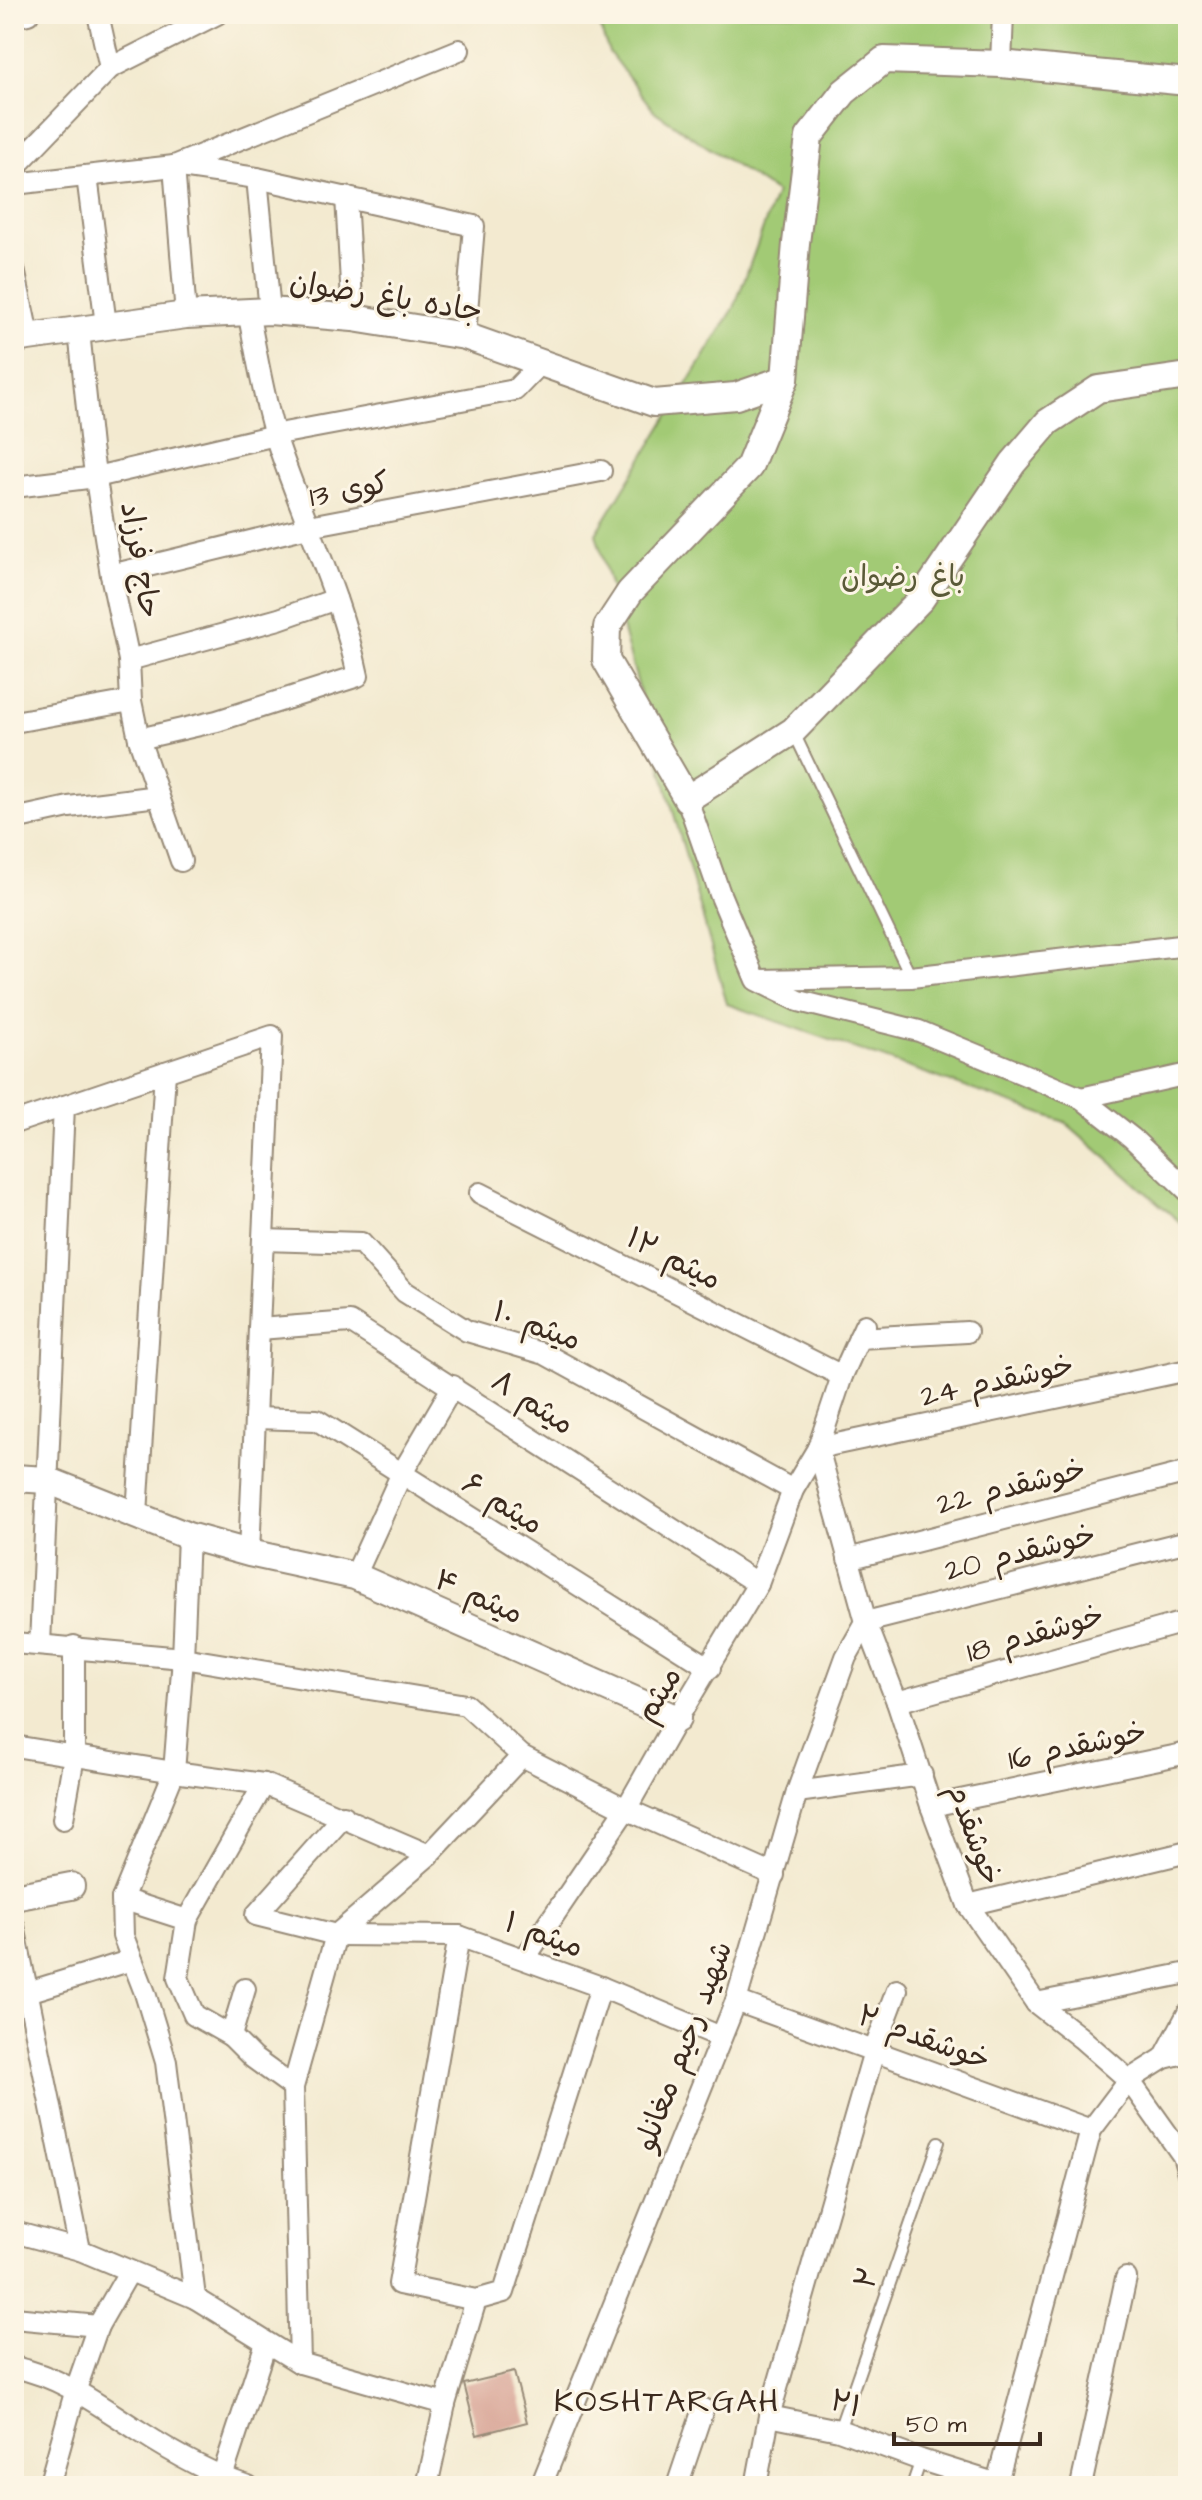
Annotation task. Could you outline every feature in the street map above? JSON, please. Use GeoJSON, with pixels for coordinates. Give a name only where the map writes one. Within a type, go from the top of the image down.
{"type":"FeatureCollection","features":[{"type":"Feature","properties":{"kind":"street"},"geometry":{"type":"LineString","coordinates":[[14,17],[28,14]]}},
{"type":"Feature","properties":{"kind":"street"},"geometry":{"type":"LineString","coordinates":[[98,14],[110,68]]}},
{"type":"Feature","properties":{"kind":"street"},"geometry":{"type":"LineString","coordinates":[[14,168],[110,68],[217,14]]}},
{"type":"Feature","properties":{"kind":"street"},"geometry":{"type":"LineString","coordinates":[[1001,64],[1003,14]]}},
{"type":"Feature","properties":{"kind":"street"},"geometry":{"type":"LineString","coordinates":[[174,166],[459,50]]}},
{"type":"Feature","properties":{"kind":"street"},"geometry":{"type":"LineString","coordinates":[[1188,82],[1001,64],[884,60],[844,92],[809,137],[796,243],[785,379],[749,467],[630,592],[607,627],[606,660],[687,799],[720,894],[756,980],[799,1001],[919,1031],[1081,1098],[1132,1138],[1188,1191]]}},
{"type":"Feature","properties":{"kind":"street"},"geometry":{"type":"LineString","coordinates":[[174,166],[186,315]]}},
{"type":"Feature","properties":{"kind":"street"},"geometry":{"type":"LineString","coordinates":[[14,184],[174,166],[257,178],[474,226],[465,336]]}},
{"type":"Feature","properties":{"kind":"street"},"geometry":{"type":"LineString","coordinates":[[87,176],[106,325]]}},
{"type":"Feature","properties":{"kind":"street"},"geometry":{"type":"LineString","coordinates":[[139,739],[217,721],[358,676],[352,645],[275,435],[259,312],[257,178]]}},
{"type":"Feature","properties":{"kind":"street"},"geometry":{"type":"LineString","coordinates":[[346,197],[353,318]]}},
{"type":"Feature","properties":{"kind":"street"},"geometry":{"type":"LineString","coordinates":[[14,269],[21,337]]}},
{"type":"Feature","properties":{"kind":"street","name":"جاده باغ رضوان"},"geometry":{"type":"LineString","coordinates":[[21,337],[186,315],[259,312],[353,318],[465,336],[654,403],[736,396],[785,379]]}},
{"type":"Feature","properties":{"kind":"street","name":"حاج فرزاد"},"geometry":{"type":"LineString","coordinates":[[79,331],[96,477],[111,575],[129,660],[131,701],[139,739],[181,861]]}},
{"type":"Feature","properties":{"kind":"street"},"geometry":{"type":"LineString","coordinates":[[14,487],[96,477],[275,435],[515,390],[542,362]]}},
{"type":"Feature","properties":{"kind":"street"},"geometry":{"type":"LineString","coordinates":[[687,799],[793,731],[921,599],[1013,463],[1048,422],[1098,389],[1188,376]]}},
{"type":"Feature","properties":{"kind":"street","name":"کوی 13"},"geometry":{"type":"LineString","coordinates":[[111,575],[308,527],[601,471]]}},
{"type":"Feature","properties":{"kind":"street"},"geometry":{"type":"LineString","coordinates":[[129,660],[279,619],[336,599]]}},
{"type":"Feature","properties":{"kind":"street"},"geometry":{"type":"LineString","coordinates":[[14,722],[131,701]]}},
{"type":"Feature","properties":{"kind":"street"},"geometry":{"type":"LineString","coordinates":[[14,819],[69,807],[158,796]]}},
{"type":"Feature","properties":{"kind":"street"},"geometry":{"type":"LineString","coordinates":[[756,980],[911,977],[1188,945]]}},
{"type":"Feature","properties":{"kind":"street"},"geometry":{"type":"LineString","coordinates":[[14,1123],[272,1036],[249,1553]]}},
{"type":"Feature","properties":{"kind":"street"},"geometry":{"type":"LineString","coordinates":[[137,1514],[165,1072]]}},
{"type":"Feature","properties":{"kind":"street"},"geometry":{"type":"LineString","coordinates":[[1081,1098],[1188,1074]]}},
{"type":"Feature","properties":{"kind":"street"},"geometry":{"type":"LineString","coordinates":[[40,1644],[64,1106]]}},
{"type":"Feature","properties":{"kind":"street","name":"۱۲ میثم"},"geometry":{"type":"LineString","coordinates":[[480,1193],[842,1376]]}},
{"type":"Feature","properties":{"kind":"street","name":"۱۰ میثم"},"geometry":{"type":"LineString","coordinates":[[263,1240],[361,1243],[405,1292],[467,1331],[545,1354],[793,1490]]}},
{"type":"Feature","properties":{"kind":"street","name":"۸ میثم"},"geometry":{"type":"LineString","coordinates":[[259,1329],[350,1322],[758,1584]]}},
{"type":"Feature","properties":{"kind":"street","name":"میثم"},"geometry":{"type":"LineString","coordinates":[[525,1958],[626,1809],[758,1584],[793,1490],[818,1448],[842,1376],[862,1332],[967,1332]]}},
{"type":"Feature","properties":{"kind":"street","name":"خوشقدم 24"},"geometry":{"type":"LineString","coordinates":[[818,1448],[1188,1370]]}},
{"type":"Feature","properties":{"kind":"street"},"geometry":{"type":"LineString","coordinates":[[355,1576],[401,1475],[453,1386]]}},
{"type":"Feature","properties":{"kind":"street","name":"۶ میثم"},"geometry":{"type":"LineString","coordinates":[[255,1418],[317,1420],[710,1668]]}},
{"type":"Feature","properties":{"kind":"street","name":"خوشقدم"},"geometry":{"type":"LineString","coordinates":[[818,1448],[866,1622],[968,1905],[1036,2003],[1129,2080],[1183,2156],[1188,2174]]}},
{"type":"Feature","properties":{"kind":"street","name":"خوشقدم 22"},"geometry":{"type":"LineString","coordinates":[[848,1559],[1188,1472]]}},
{"type":"Feature","properties":{"kind":"street","name":"۴ میثم"},"geometry":{"type":"LineString","coordinates":[[14,1478],[47,1480],[188,1536],[355,1576],[677,1719]]}},
{"type":"Feature","properties":{"kind":"street"},"geometry":{"type":"LineString","coordinates":[[188,1536],[174,1772],[122,1899],[123,1936],[166,2062],[195,2298]]}},
{"type":"Feature","properties":{"kind":"street","name":"خوشقدم 20"},"geometry":{"type":"LineString","coordinates":[[866,1622],[1188,1541]]}},
{"type":"Feature","properties":{"kind":"street","name":"خوشقدم 18"},"geometry":{"type":"LineString","coordinates":[[897,1702],[1188,1621]]}},
{"type":"Feature","properties":{"kind":"street","name":"شهید رحیم مغانلو"},"geometry":{"type":"LineString","coordinates":[[541,2486],[736,2001],[797,1792],[846,1657],[866,1622]]}},
{"type":"Feature","properties":{"kind":"street"},"geometry":{"type":"LineString","coordinates":[[14,1643],[183,1658],[466,1705],[522,1756],[626,1809],[774,1875]]}},
{"type":"Feature","properties":{"kind":"street"},"geometry":{"type":"LineString","coordinates":[[63,1819],[74,1756],[74,1646]]}},
{"type":"Feature","properties":{"kind":"street"},"geometry":{"type":"LineString","coordinates":[[14,1746],[264,1784],[429,1855]]}},
{"type":"Feature","properties":{"kind":"street","name":"خوشقدم 16"},"geometry":{"type":"LineString","coordinates":[[931,1806],[1188,1753]]}},
{"type":"Feature","properties":{"kind":"street"},"geometry":{"type":"LineString","coordinates":[[300,2363],[293,2087],[336,1935],[429,1855],[522,1756]]}},
{"type":"Feature","properties":{"kind":"street"},"geometry":{"type":"LineString","coordinates":[[797,1792],[922,1775]]}},
{"type":"Feature","properties":{"kind":"street"},"geometry":{"type":"LineString","coordinates":[[264,1784],[187,1920],[178,1978],[194,2015],[231,2036],[253,2058],[293,2087]]}},
{"type":"Feature","properties":{"kind":"street","name":"۱ میثم"},"geometry":{"type":"LineString","coordinates":[[344,1816],[256,1915],[336,1935],[459,1936],[601,1987],[721,2037]]}},
{"type":"Feature","properties":{"kind":"street"},"geometry":{"type":"LineString","coordinates":[[968,1905],[1188,1852]]}},
{"type":"Feature","properties":{"kind":"street"},"geometry":{"type":"LineString","coordinates":[[14,1897],[71,1886]]}},
{"type":"Feature","properties":{"kind":"street"},"geometry":{"type":"LineString","coordinates":[[122,1899],[187,1920]]}},
{"type":"Feature","properties":{"kind":"street"},"geometry":{"type":"LineString","coordinates":[[14,1926],[80,2250]]}},
{"type":"Feature","properties":{"kind":"street"},"geometry":{"type":"LineString","coordinates":[[459,1936],[399,2284],[476,2300],[504,2292],[601,1987]]}},
{"type":"Feature","properties":{"kind":"street"},"geometry":{"type":"LineString","coordinates":[[28,1992],[132,1960]]}},
{"type":"Feature","properties":{"kind":"street"},"geometry":{"type":"LineString","coordinates":[[1036,2003],[1188,1973]]}},
{"type":"Feature","properties":{"kind":"street"},"geometry":{"type":"LineString","coordinates":[[231,2036],[245,1989]]}},
{"type":"Feature","properties":{"kind":"street"},"geometry":{"type":"LineString","coordinates":[[756,2486],[769,2416],[874,2051],[897,1990]]}},
{"type":"Feature","properties":{"kind":"street","name":"۲ خوشقدم"},"geometry":{"type":"LineString","coordinates":[[736,2001],[1091,2130]]}},
{"type":"Feature","properties":{"kind":"street"},"geometry":{"type":"LineString","coordinates":[[1164,2058],[1188,2013]]}},
{"type":"Feature","properties":{"kind":"street"},"geometry":{"type":"LineString","coordinates":[[996,2486],[1091,2130],[1129,2080],[1164,2058],[1188,2052]]}},
{"type":"Feature","properties":{"kind":"street"},"geometry":{"type":"LineString","coordinates":[[14,2232],[80,2250],[195,2298],[300,2363],[445,2404]]}},
{"type":"Feature","properties":{"kind":"street"},"geometry":{"type":"LineString","coordinates":[[49,2486],[76,2389],[98,2326],[129,2272]]}},
{"type":"Feature","properties":{"kind":"street"},"geometry":{"type":"LineString","coordinates":[[1081,2486],[1126,2278]]}},
{"type":"Feature","properties":{"kind":"street"},"geometry":{"type":"LineString","coordinates":[[427,2486],[445,2404],[476,2300]]}},
{"type":"Feature","properties":{"kind":"street"},"geometry":{"type":"LineString","coordinates":[[14,2318],[98,2326]]}},
{"type":"Feature","properties":{"kind":"street"},"geometry":{"type":"LineString","coordinates":[[220,2482],[266,2343]]}},
{"type":"Feature","properties":{"kind":"street"},"geometry":{"type":"LineString","coordinates":[[14,2367],[76,2389],[220,2482],[248,2486]]}},
{"type":"Feature","properties":{"kind":"street"},"geometry":{"type":"LineString","coordinates":[[677,2486],[703,2409]]}},
{"type":"Feature","properties":{"kind":"street","name":"۲۱"},"geometry":{"type":"LineString","coordinates":[[769,2416],[839,2430],[996,2486],[1004,2486]]}},
{"type":"Feature","properties":{"kind":"lane"},"geometry":{"type":"LineString","coordinates":[[793,731],[911,977]]}},
{"type":"Feature","properties":{"kind":"lane","name":"۲"},"geometry":{"type":"LineString","coordinates":[[839,2430],[939,2142]]}},
{"type":"Feature","properties":{"kind":"lane"},"geometry":{"type":"LineString","coordinates":[[912,2486],[921,2460]]}},
{"type":"Feature","properties":{"kind":"green space","name":"باغ رضوان"},"geometry":{"type":"Polygon","coordinates":[[[595,14],[1188,14],[1188,1229],[1065,1122],[727,1004],[596,534],[734,308],[776,193],[654,111],[609,52],[595,14]]]}},
{"type":"Feature","properties":{"kind":"building"},"geometry":{"type":"Polygon","coordinates":[[[514,2372],[527,2422],[477,2435],[464,2384],[514,2372]]]}},
{"type":"Feature","properties":{"kind":"district","name":"KOSHTARGAH"},"geometry":{"type":"Point","coordinates":[667,2400]}}]}
